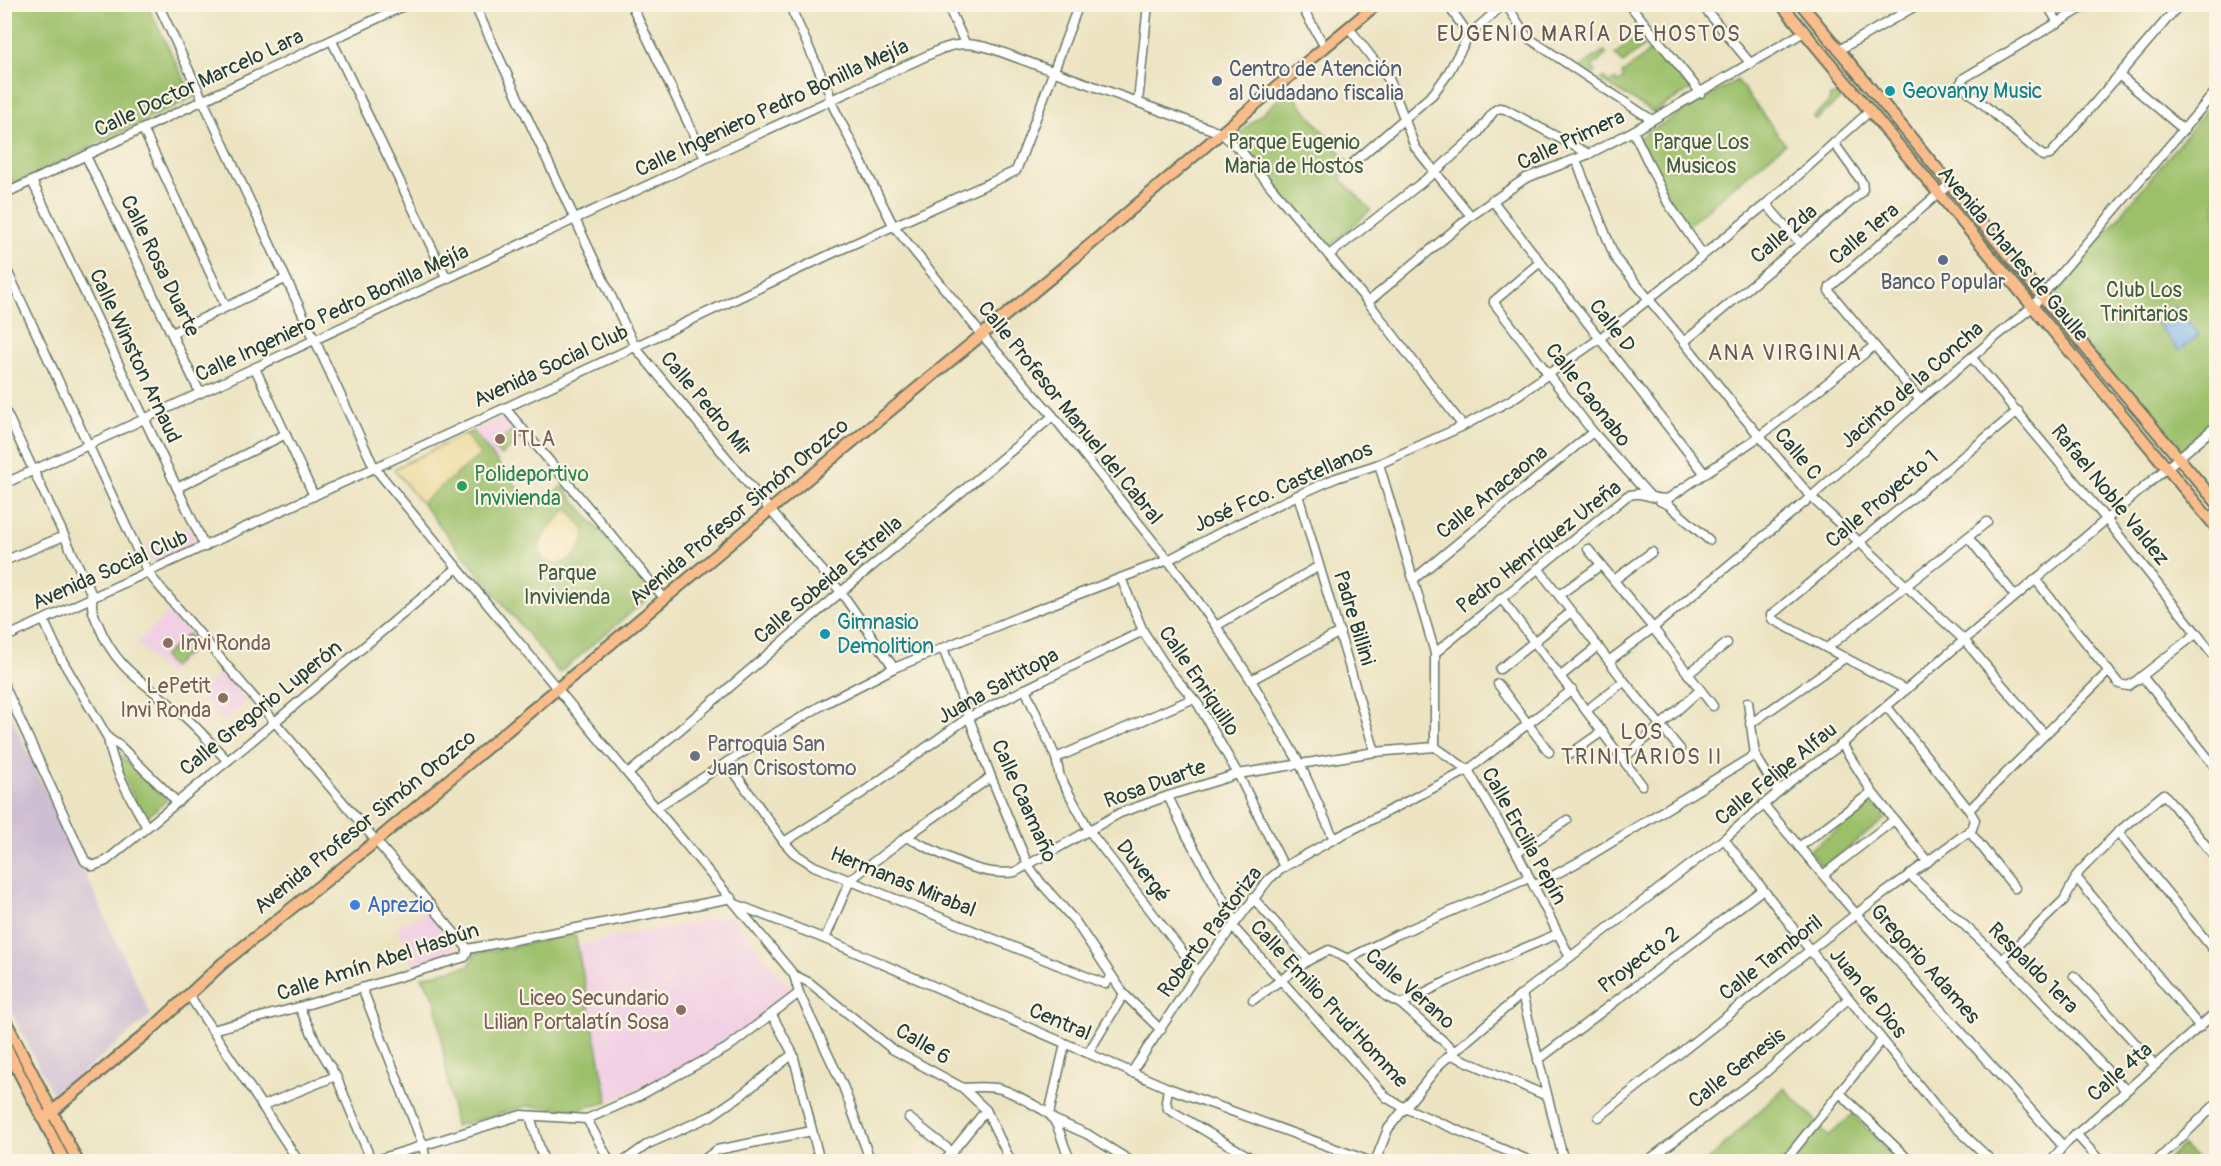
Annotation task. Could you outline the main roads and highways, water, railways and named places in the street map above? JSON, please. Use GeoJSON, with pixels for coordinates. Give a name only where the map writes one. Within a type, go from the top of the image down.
{"type":"FeatureCollection","features":[{"type":"Feature","properties":{"kind":"main road","name":"Avenida Charles de Gaulle"},"geometry":{"type":"LineString","coordinates":[[1781,4],[2166,468],[2214,519]]}},
{"type":"Feature","properties":{"kind":"main road","name":"Avenida Charles de Gaulle"},"geometry":{"type":"LineString","coordinates":[[1801,4],[2042,296],[2217,502]]}},
{"type":"Feature","properties":{"kind":"main road","name":"Avenida Profesor Simón Orozco"},"geometry":{"type":"LineString","coordinates":[[43,1119],[154,1027],[223,963],[376,841],[1374,5]]}},
{"type":"Feature","properties":{"kind":"main road"},"geometry":{"type":"LineString","coordinates":[[4,1018],[78,1161]]}},
{"type":"Feature","properties":{"kind":"main road"},"geometry":{"type":"LineString","coordinates":[[4,1042],[65,1161]]}},
{"type":"Feature","properties":{"kind":"water"},"geometry":{"type":"Polygon","coordinates":[[[2175,306],[2199,335],[2179,351],[2155,321],[2175,306]]]}},
{"type":"Feature","properties":{"kind":"place","name":"Centro de Atención al Ciudadano fiscalia"},"geometry":{"type":"Point","coordinates":[1217,81]}},
{"type":"Feature","properties":{"kind":"place","name":"Geovanny Music"},"geometry":{"type":"Point","coordinates":[1890,91]}},
{"type":"Feature","properties":{"kind":"place","name":"Banco Popular"},"geometry":{"type":"Point","coordinates":[1943,260]}},
{"type":"Feature","properties":{"kind":"place","name":"ITLA"},"geometry":{"type":"Point","coordinates":[500,439]}},
{"type":"Feature","properties":{"kind":"place","name":"Polideportivo Invivienda"},"geometry":{"type":"Point","coordinates":[462,486]}},
{"type":"Feature","properties":{"kind":"place","name":"Gimnasio Demolition"},"geometry":{"type":"Point","coordinates":[825,634]}},
{"type":"Feature","properties":{"kind":"place","name":"Invi Ronda"},"geometry":{"type":"Point","coordinates":[168,643]}},
{"type":"Feature","properties":{"kind":"place","name":"LePetit Invi Ronda"},"geometry":{"type":"Point","coordinates":[223,698]}},
{"type":"Feature","properties":{"kind":"place","name":"Parroquia San Juan Crisostomo"},"geometry":{"type":"Point","coordinates":[695,756]}},
{"type":"Feature","properties":{"kind":"place","name":"Aprezio"},"geometry":{"type":"Point","coordinates":[355,905]}},
{"type":"Feature","properties":{"kind":"place","name":"Liceo Secundario Lilian Portalatín Sosa"},"geometry":{"type":"Point","coordinates":[681,1010]}},
{"type":"Feature","properties":{"kind":"district","name":"EUGENIO MARÍA DE HOSTOS"},"geometry":{"type":"Point","coordinates":[1589,34]}},
{"type":"Feature","properties":{"kind":"district","name":"ANA VIRGINIA"},"geometry":{"type":"Point","coordinates":[1785,353]}},
{"type":"Feature","properties":{"kind":"district","name":"LOS TRINITARIOS II"},"geometry":{"type":"Point","coordinates":[1642,744]}},
{"type":"Feature","properties":{"kind":"park label","name":"Parque Eugenio Maria de Hostos"},"geometry":{"type":"Point","coordinates":[1294,154]}},
{"type":"Feature","properties":{"kind":"park label","name":"Parque Los Musicos"},"geometry":{"type":"Point","coordinates":[1701,154]}},
{"type":"Feature","properties":{"kind":"park label","name":"Club Los Trinitarios"},"geometry":{"type":"Point","coordinates":[2144,302]}},
{"type":"Feature","properties":{"kind":"park label","name":"Parque Invivienda"},"geometry":{"type":"Point","coordinates":[567,585]}}]}
